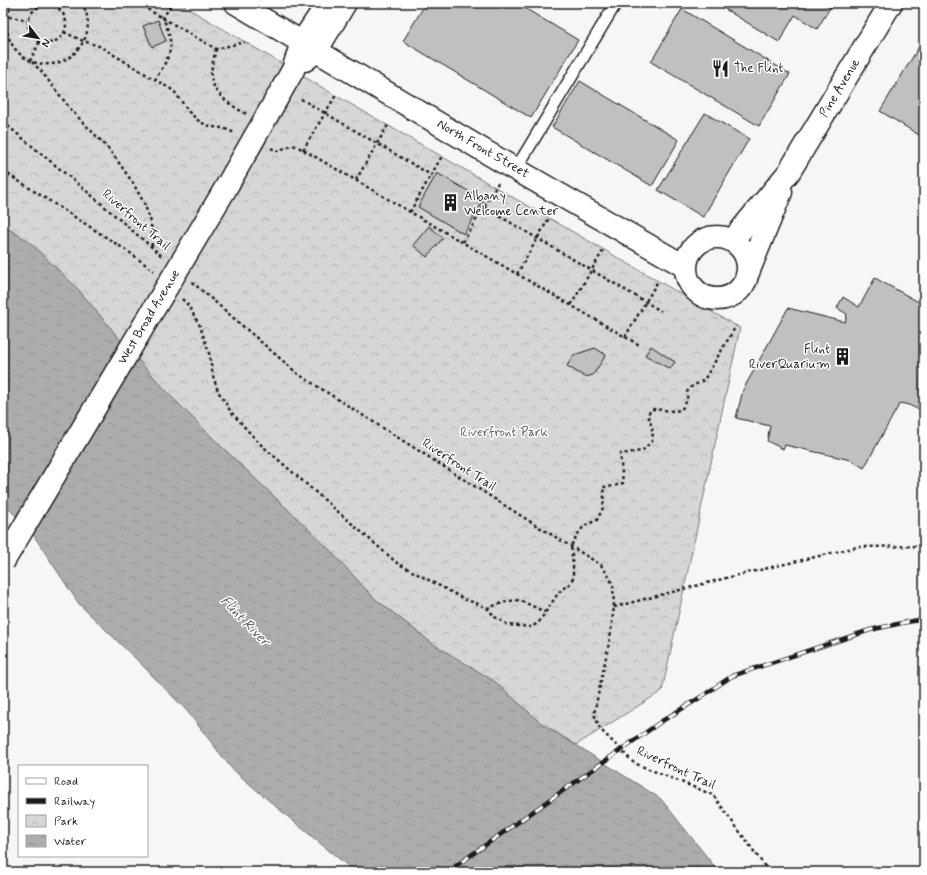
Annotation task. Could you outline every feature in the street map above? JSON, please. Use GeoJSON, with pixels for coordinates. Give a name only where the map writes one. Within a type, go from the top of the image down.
{"type":"FeatureCollection","features":[{"type":"Feature","properties":{"kind":"main road","name":"North Front Street"},"geometry":{"type":"LineString","coordinates":[[236,3],[512,167],[686,267]]}},
{"type":"Feature","properties":{"kind":"main road","name":"West Broad Avenue"},"geometry":{"type":"LineString","coordinates":[[309,47],[328,3]]}},
{"type":"Feature","properties":{"kind":"main road","name":"West Broad Avenue"},"geometry":{"type":"LineString","coordinates":[[3,562],[224,191],[293,70],[309,47],[345,3]]}},
{"type":"Feature","properties":{"kind":"main road","name":"Pine Avenue"},"geometry":{"type":"LineString","coordinates":[[732,241],[789,172],[891,3]]}},
{"type":"Feature","properties":{"kind":"main road","name":"Pine Avenue"},"geometry":{"type":"LineString","coordinates":[[748,274],[789,172]]}},
{"type":"Feature","properties":{"kind":"main road"},"geometry":{"type":"LineString","coordinates":[[720,237],[732,241],[742,249],[748,261],[748,274],[743,285],[735,293],[725,298],[714,299],[702,296],[693,288],[688,278],[686,267],[689,255],[697,245],[708,238],[720,237]]}},
{"type":"Feature","properties":{"kind":"lane"},"geometry":{"type":"LineString","coordinates":[[512,167],[616,3]]}},
{"type":"Feature","properties":{"kind":"path"},"geometry":{"type":"LineString","coordinates":[[12,3],[7,16],[7,30],[11,44],[20,55],[31,61],[46,65],[60,62],[72,56],[81,46],[86,35],[88,22],[86,10],[82,3]]}},
{"type":"Feature","properties":{"kind":"path"},"geometry":{"type":"LineString","coordinates":[[58,8],[64,3]]}},
{"type":"Feature","properties":{"kind":"path"},"geometry":{"type":"LineString","coordinates":[[137,3],[216,49],[245,42]]}},
{"type":"Feature","properties":{"kind":"path"},"geometry":{"type":"LineString","coordinates":[[163,18],[172,3]]}},
{"type":"Feature","properties":{"kind":"path"},"geometry":{"type":"LineString","coordinates":[[50,4],[58,8],[66,20],[64,32],[55,41],[48,42],[36,39],[29,28],[29,20],[34,11],[38,7],[50,4]]}},
{"type":"Feature","properties":{"kind":"path"},"geometry":{"type":"LineString","coordinates":[[3,16],[29,20]]}},
{"type":"Feature","properties":{"kind":"path"},"geometry":{"type":"LineString","coordinates":[[155,80],[168,57],[170,49],[171,40],[163,18]]}},
{"type":"Feature","properties":{"kind":"path"},"geometry":{"type":"LineString","coordinates":[[64,32],[83,41],[99,46],[174,91],[189,112],[200,122],[235,133]]}},
{"type":"Feature","properties":{"kind":"path"},"geometry":{"type":"LineString","coordinates":[[31,61],[40,40]]}},
{"type":"Feature","properties":{"kind":"path"},"geometry":{"type":"LineString","coordinates":[[216,49],[211,73],[212,82],[227,102],[246,114]]}},
{"type":"Feature","properties":{"kind":"path"},"geometry":{"type":"LineString","coordinates":[[31,61],[41,71],[72,111],[107,147],[133,183],[144,203],[151,222],[152,248]]}},
{"type":"Feature","properties":{"kind":"path"},"geometry":{"type":"LineString","coordinates":[[303,150],[336,94]]}},
{"type":"Feature","properties":{"kind":"path"},"geometry":{"type":"LineString","coordinates":[[301,99],[431,175]]}},
{"type":"Feature","properties":{"kind":"path","name":"Riverfront Trail"},"geometry":{"type":"LineString","coordinates":[[3,122],[164,258]]}},
{"type":"Feature","properties":{"kind":"path"},"geometry":{"type":"LineString","coordinates":[[356,180],[388,125]]}},
{"type":"Feature","properties":{"kind":"path"},"geometry":{"type":"LineString","coordinates":[[270,148],[277,151],[293,145],[303,150],[641,346]]}},
{"type":"Feature","properties":{"kind":"path"},"geometry":{"type":"LineString","coordinates":[[410,212],[442,156]]}},
{"type":"Feature","properties":{"kind":"path"},"geometry":{"type":"LineString","coordinates":[[463,242],[484,207],[512,167]]}},
{"type":"Feature","properties":{"kind":"path"},"geometry":{"type":"LineString","coordinates":[[3,171],[129,252],[159,275]]}},
{"type":"Feature","properties":{"kind":"path"},"geometry":{"type":"LineString","coordinates":[[484,207],[661,311]]}},
{"type":"Feature","properties":{"kind":"path"},"geometry":{"type":"LineString","coordinates":[[517,274],[549,218]]}},
{"type":"Feature","properties":{"kind":"path"},"geometry":{"type":"LineString","coordinates":[[571,305],[604,249]]}},
{"type":"Feature","properties":{"kind":"path"},"geometry":{"type":"LineString","coordinates":[[625,337],[658,281]]}},
{"type":"Feature","properties":{"kind":"path","name":"Riverfront Trail"},"geometry":{"type":"LineString","coordinates":[[192,282],[298,374],[527,520],[601,565],[610,578],[613,586],[614,607],[610,638],[594,714],[600,729],[634,763],[713,795],[769,872]]}},
{"type":"Feature","properties":{"kind":"path"},"geometry":{"type":"LineString","coordinates":[[179,295],[188,305],[200,326],[209,353],[213,376],[218,391],[231,412],[259,443],[397,563],[466,600],[476,602],[487,608],[494,617],[508,625],[532,627],[539,622],[557,595],[562,589],[569,585],[573,578],[571,546],[584,526],[597,520],[603,508],[603,487],[623,483],[620,454],[642,451],[652,441],[653,432],[648,414],[652,409],[674,411],[681,410],[688,398],[687,392],[691,387],[704,380],[736,326]]}},
{"type":"Feature","properties":{"kind":"path"},"geometry":{"type":"LineString","coordinates":[[614,607],[726,578],[858,547],[924,546]]}},
{"type":"Feature","properties":{"kind":"path"},"geometry":{"type":"LineString","coordinates":[[487,608],[509,601],[519,600],[545,612]]}},
{"type":"Feature","properties":{"kind":"green space","name":"Riverfront Park"},"geometry":{"type":"Polygon","coordinates":[[[3,3],[179,3],[328,91],[740,328],[662,691],[576,745],[541,723],[494,681],[433,644],[374,598],[324,544],[223,448],[171,396],[123,343],[77,288],[27,240],[3,226],[3,3]]]}},
{"type":"Feature","properties":{"kind":"water","name":"Flint River"},"geometry":{"type":"Polygon","coordinates":[[[3,226],[27,240],[77,288],[123,343],[171,396],[223,448],[324,544],[374,598],[433,644],[494,681],[541,723],[661,799],[719,872],[355,872],[232,769],[187,711],[79,604],[34,536],[3,502],[3,226]]]}},
{"type":"Feature","properties":{"kind":"building"},"geometry":{"type":"Polygon","coordinates":[[[426,3],[516,3],[578,40],[531,118],[403,41],[426,3]]]}},
{"type":"Feature","properties":{"kind":"building"},"geometry":{"type":"Polygon","coordinates":[[[715,3],[833,3],[817,29],[795,15],[779,42],[715,3]]]}},
{"type":"Feature","properties":{"kind":"building","name":"The Flint"},"geometry":{"type":"Polygon","coordinates":[[[682,9],[790,74],[759,126],[651,62],[682,9]]]}},
{"type":"Feature","properties":{"kind":"building"},"geometry":{"type":"Polygon","coordinates":[[[158,20],[166,41],[152,47],[143,26],[158,20]]]}},
{"type":"Feature","properties":{"kind":"building"},"geometry":{"type":"Polygon","coordinates":[[[924,40],[924,138],[880,111],[924,40]]]}},
{"type":"Feature","properties":{"kind":"building"},"geometry":{"type":"Polygon","coordinates":[[[580,81],[679,140],[652,186],[552,127],[580,81]]]}},
{"type":"Feature","properties":{"kind":"building"},"geometry":{"type":"Polygon","coordinates":[[[705,113],[749,139],[703,217],[658,190],[705,113]]]}},
{"type":"Feature","properties":{"kind":"building","name":"Albany Welcome Center"},"geometry":{"type":"Polygon","coordinates":[[[437,173],[484,200],[464,234],[418,207],[437,173]]]}},
{"type":"Feature","properties":{"kind":"building"},"geometry":{"type":"Polygon","coordinates":[[[429,226],[443,238],[427,257],[413,245],[429,226]]]}},
{"type":"Feature","properties":{"kind":"building","name":"Flint RiverQuarium"},"geometry":{"type":"Polygon","coordinates":[[[875,278],[924,305],[924,403],[921,409],[900,403],[864,468],[851,460],[785,445],[783,449],[767,441],[770,426],[736,418],[743,390],[788,308],[845,322],[847,314],[837,308],[843,297],[859,307],[875,278]]]}},
{"type":"Feature","properties":{"kind":"building"},"geometry":{"type":"Polygon","coordinates":[[[651,346],[675,362],[670,369],[645,355],[651,346]]]}},
{"type":"Feature","properties":{"kind":"building"},"geometry":{"type":"Polygon","coordinates":[[[595,348],[606,355],[593,375],[585,377],[567,366],[574,355],[595,348]]]}},
{"type":"Feature","properties":{"kind":"railway"},"geometry":{"type":"LineString","coordinates":[[447,872],[662,721],[732,676],[870,630],[924,619]]}},
{"type":"Feature","properties":{"kind":"place","name":"The Flint"},"geometry":{"type":"Point","coordinates":[721,68]}},
{"type":"Feature","properties":{"kind":"place","name":"Albany Welcome Center"},"geometry":{"type":"Point","coordinates":[451,203]}},
{"type":"Feature","properties":{"kind":"place","name":"Flint RiverQuarium"},"geometry":{"type":"Point","coordinates":[843,356]}}]}
